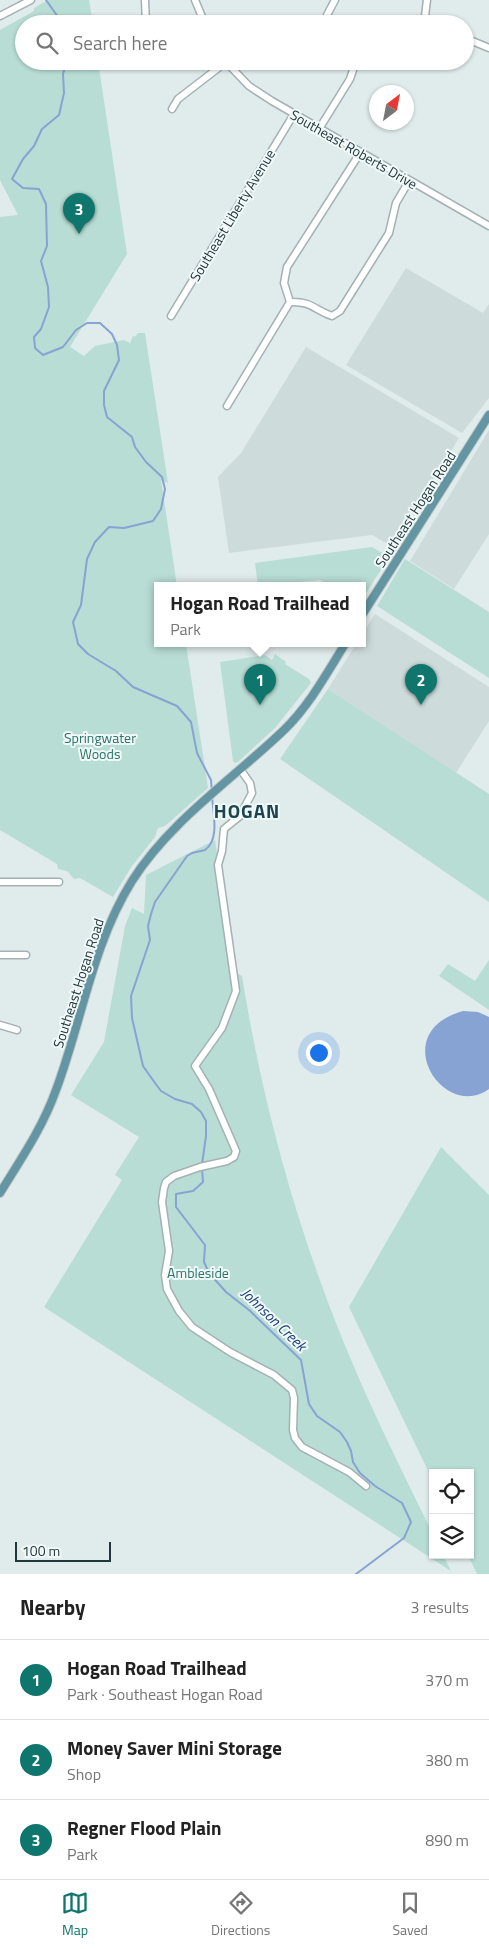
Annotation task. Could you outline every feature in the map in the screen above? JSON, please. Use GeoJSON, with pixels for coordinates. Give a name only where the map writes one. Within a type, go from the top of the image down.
{"type":"FeatureCollection","features":[{"type":"Feature","properties":{"kind":"main road","name":"Southeast Hogan Road"},"geometry":{"type":"LineString","coordinates":[[366,609],[489,415]]}},
{"type":"Feature","properties":{"kind":"main road","name":"Southeast Hogan Road"},"geometry":{"type":"LineString","coordinates":[[0,1192],[38,1131],[56,1091],[97,957],[111,920],[124,894],[158,847],[293,720],[318,687],[343,647]]}},
{"type":"Feature","properties":{"kind":"street"},"geometry":{"type":"LineString","coordinates":[[0,16],[31,0]]}},
{"type":"Feature","properties":{"kind":"street"},"geometry":{"type":"LineString","coordinates":[[145,0],[146,15]]}},
{"type":"Feature","properties":{"kind":"street"},"geometry":{"type":"LineString","coordinates":[[195,0],[201,15]]}},
{"type":"Feature","properties":{"kind":"street"},"geometry":{"type":"LineString","coordinates":[[327,15],[335,0]]}},
{"type":"Feature","properties":{"kind":"street"},"geometry":{"type":"LineString","coordinates":[[425,15],[427,0]]}},
{"type":"Feature","properties":{"kind":"street"},"geometry":{"type":"LineString","coordinates":[[474,42],[489,48]]}},
{"type":"Feature","properties":{"kind":"street"},"geometry":{"type":"LineString","coordinates":[[172,109],[178,99],[215,70]]}},
{"type":"Feature","properties":{"kind":"street","name":"Southeast Roberts Drive"},"geometry":{"type":"LineString","coordinates":[[233,70],[249,86],[318,129],[489,226]]}},
{"type":"Feature","properties":{"kind":"street"},"geometry":{"type":"LineString","coordinates":[[318,129],[350,79],[353,70]]}},
{"type":"Feature","properties":{"kind":"street","name":"Southeast Liberty Avenue"},"geometry":{"type":"LineString","coordinates":[[171,316],[294,114]]}},
{"type":"Feature","properties":{"kind":"street"},"geometry":{"type":"LineString","coordinates":[[227,406],[290,302],[284,283],[287,267],[360,153]]}},
{"type":"Feature","properties":{"kind":"street"},"geometry":{"type":"LineString","coordinates":[[290,302],[308,303],[332,316],[340,311],[389,232],[396,203],[409,181]]}},
{"type":"Feature","properties":{"kind":"street"},"geometry":{"type":"LineString","coordinates":[[240,769],[250,783],[252,793],[240,816],[224,829],[222,851],[218,865],[236,991],[222,1028],[195,1064],[209,1089],[235,1144],[236,1150],[234,1157],[220,1164],[200,1167],[174,1176],[166,1182],[162,1202],[169,1251],[165,1274],[167,1289],[179,1311],[192,1327],[230,1352],[274,1375],[292,1390],[294,1398],[293,1430],[295,1438],[302,1446],[349,1472],[366,1486]]}},
{"type":"Feature","properties":{"kind":"street"},"geometry":{"type":"LineString","coordinates":[[0,882],[59,882]]}},
{"type":"Feature","properties":{"kind":"street"},"geometry":{"type":"LineString","coordinates":[[0,954],[26,955]]}},
{"type":"Feature","properties":{"kind":"street"},"geometry":{"type":"LineString","coordinates":[[0,1025],[17,1030]]}},
{"type":"Feature","properties":{"kind":"shaded area"},"geometry":{"type":"Polygon","coordinates":[[[406,268],[483,313],[489,304],[489,398],[462,433],[346,365],[406,268]]]}},
{"type":"Feature","properties":{"kind":"shaded area"},"geometry":{"type":"Polygon","coordinates":[[[306,347],[459,438],[393,547],[372,535],[229,553],[218,477],[241,453],[306,347]]]}},
{"type":"Feature","properties":{"kind":"shaded area"},"geometry":{"type":"Polygon","coordinates":[[[489,430],[489,534],[454,589],[410,561],[489,430]]]}},
{"type":"Feature","properties":{"kind":"shaded area"},"geometry":{"type":"Polygon","coordinates":[[[375,614],[489,687],[489,721],[456,773],[328,689],[354,647],[366,647],[366,628],[375,614]]]}},
{"type":"Feature","properties":{"kind":"green space","name":"Springwater Woods"},"geometry":{"type":"Polygon","coordinates":[[[48,0],[89,0],[92,15],[27,15],[34,11],[34,8],[48,0]]]}},
{"type":"Feature","properties":{"kind":"green space","name":"Springwater Woods"},"geometry":{"type":"Polygon","coordinates":[[[15,22],[15,70],[99,70],[127,254],[70,347],[84,356],[95,346],[124,340],[130,343],[133,336],[135,337],[138,333],[145,333],[168,483],[161,480],[176,582],[154,582],[154,647],[186,647],[208,788],[165,826],[158,828],[155,837],[132,866],[113,897],[80,878],[74,879],[67,871],[58,869],[57,864],[0,830],[0,217],[18,215],[0,180],[0,30],[15,22]]]}},
{"type":"Feature","properties":{"kind":"green space"},"geometry":{"type":"Polygon","coordinates":[[[372,547],[389,557],[366,593],[366,582],[323,582],[320,580],[257,582],[255,563],[372,547]]]}},
{"type":"Feature","properties":{"kind":"green space"},"geometry":{"type":"Polygon","coordinates":[[[405,559],[489,612],[489,678],[377,606],[405,559]]]}},
{"type":"Feature","properties":{"kind":"green space"},"geometry":{"type":"Polygon","coordinates":[[[275,654],[286,662],[285,664],[309,679],[311,683],[275,728],[235,763],[233,761],[220,662],[265,655],[272,660],[275,654]]]}},
{"type":"Feature","properties":{"kind":"green space"},"geometry":{"type":"Polygon","coordinates":[[[328,689],[489,794],[489,902],[280,759],[328,689]]]}},
{"type":"Feature","properties":{"kind":"green space","name":"Ambleside"},"geometry":{"type":"Polygon","coordinates":[[[215,840],[235,972],[242,976],[259,1069],[295,1205],[309,1250],[342,1338],[363,1388],[429,1526],[429,1557],[44,1307],[122,1180],[115,1175],[139,1137],[71,1095],[104,1042],[125,926],[132,908],[144,914],[146,875],[215,840]]]}},
{"type":"Feature","properties":{"kind":"green space"},"geometry":{"type":"Polygon","coordinates":[[[489,960],[489,1010],[439,976],[448,964],[475,981],[489,960]]]}},
{"type":"Feature","properties":{"kind":"green space"},"geometry":{"type":"Polygon","coordinates":[[[441,1147],[489,1195],[489,1574],[477,1574],[470,1559],[474,1559],[474,1469],[429,1469],[429,1473],[349,1307],[441,1147]]]}},
{"type":"Feature","properties":{"kind":"green space","name":"Ambleside"},"geometry":{"type":"Polygon","coordinates":[[[432,1559],[445,1559],[451,1571],[432,1559]]]}},
{"type":"Feature","properties":{"kind":"water"},"geometry":{"type":"Polygon","coordinates":[[[463,1011],[478,1012],[489,1017],[489,1089],[472,1096],[455,1094],[440,1084],[430,1070],[425,1054],[428,1037],[440,1022],[463,1011]]]}},
{"type":"Feature","properties":{"kind":"waterway","name":"Johnson Creek"},"geometry":{"type":"LineString","coordinates":[[46,0],[57,15]]}},
{"type":"Feature","properties":{"kind":"waterway","name":"Johnson Creek"},"geometry":{"type":"LineString","coordinates":[[64,70],[64,93],[59,115],[42,129],[34,146],[23,159],[12,179],[23,188],[39,189],[46,204],[47,246],[41,261],[48,287],[49,307],[41,329],[34,337],[35,348],[43,355],[63,347],[76,330],[87,323],[100,323],[112,334],[117,345],[119,360],[104,391],[104,405],[107,417],[132,437],[135,447],[146,462],[162,477],[165,489],[161,509],[153,521],[124,528],[109,527],[95,542],[87,559],[81,605],[73,622],[78,644],[88,654],[116,671],[133,687],[177,706],[191,722],[197,753],[211,780],[212,792]]}},
{"type":"Feature","properties":{"kind":"waterway","name":"Johnson Creek"},"geometry":{"type":"LineString","coordinates":[[202,1164],[206,1121],[201,1112],[192,1104],[175,1099],[161,1091],[143,1066],[132,1018],[131,996],[150,940],[148,926],[155,902],[187,856],[205,850],[213,839],[212,796]]}},
{"type":"Feature","properties":{"kind":"waterway","name":"Johnson Creek"},"geometry":{"type":"LineString","coordinates":[[202,1169],[203,1182],[193,1191],[176,1194],[176,1207],[205,1245],[204,1262],[209,1273],[226,1292],[249,1310],[301,1360],[309,1404],[317,1416],[340,1432],[347,1442],[353,1462],[360,1473],[375,1486],[402,1503],[411,1522],[404,1538],[356,1574]]}},
{"type":"Feature","properties":{"kind":"place","name":"Regner Flood Plain"},"geometry":{"type":"Point","coordinates":[79,234]}},
{"type":"Feature","properties":{"kind":"place","name":"Hogan Road Trailhead"},"geometry":{"type":"Point","coordinates":[260,705]}},
{"type":"Feature","properties":{"kind":"place","name":"Money Saver Mini Storage"},"geometry":{"type":"Point","coordinates":[421,705]}},
{"type":"Feature","properties":{"kind":"district","name":"HOGAN"},"geometry":{"type":"Point","coordinates":[247,810]}}]}
